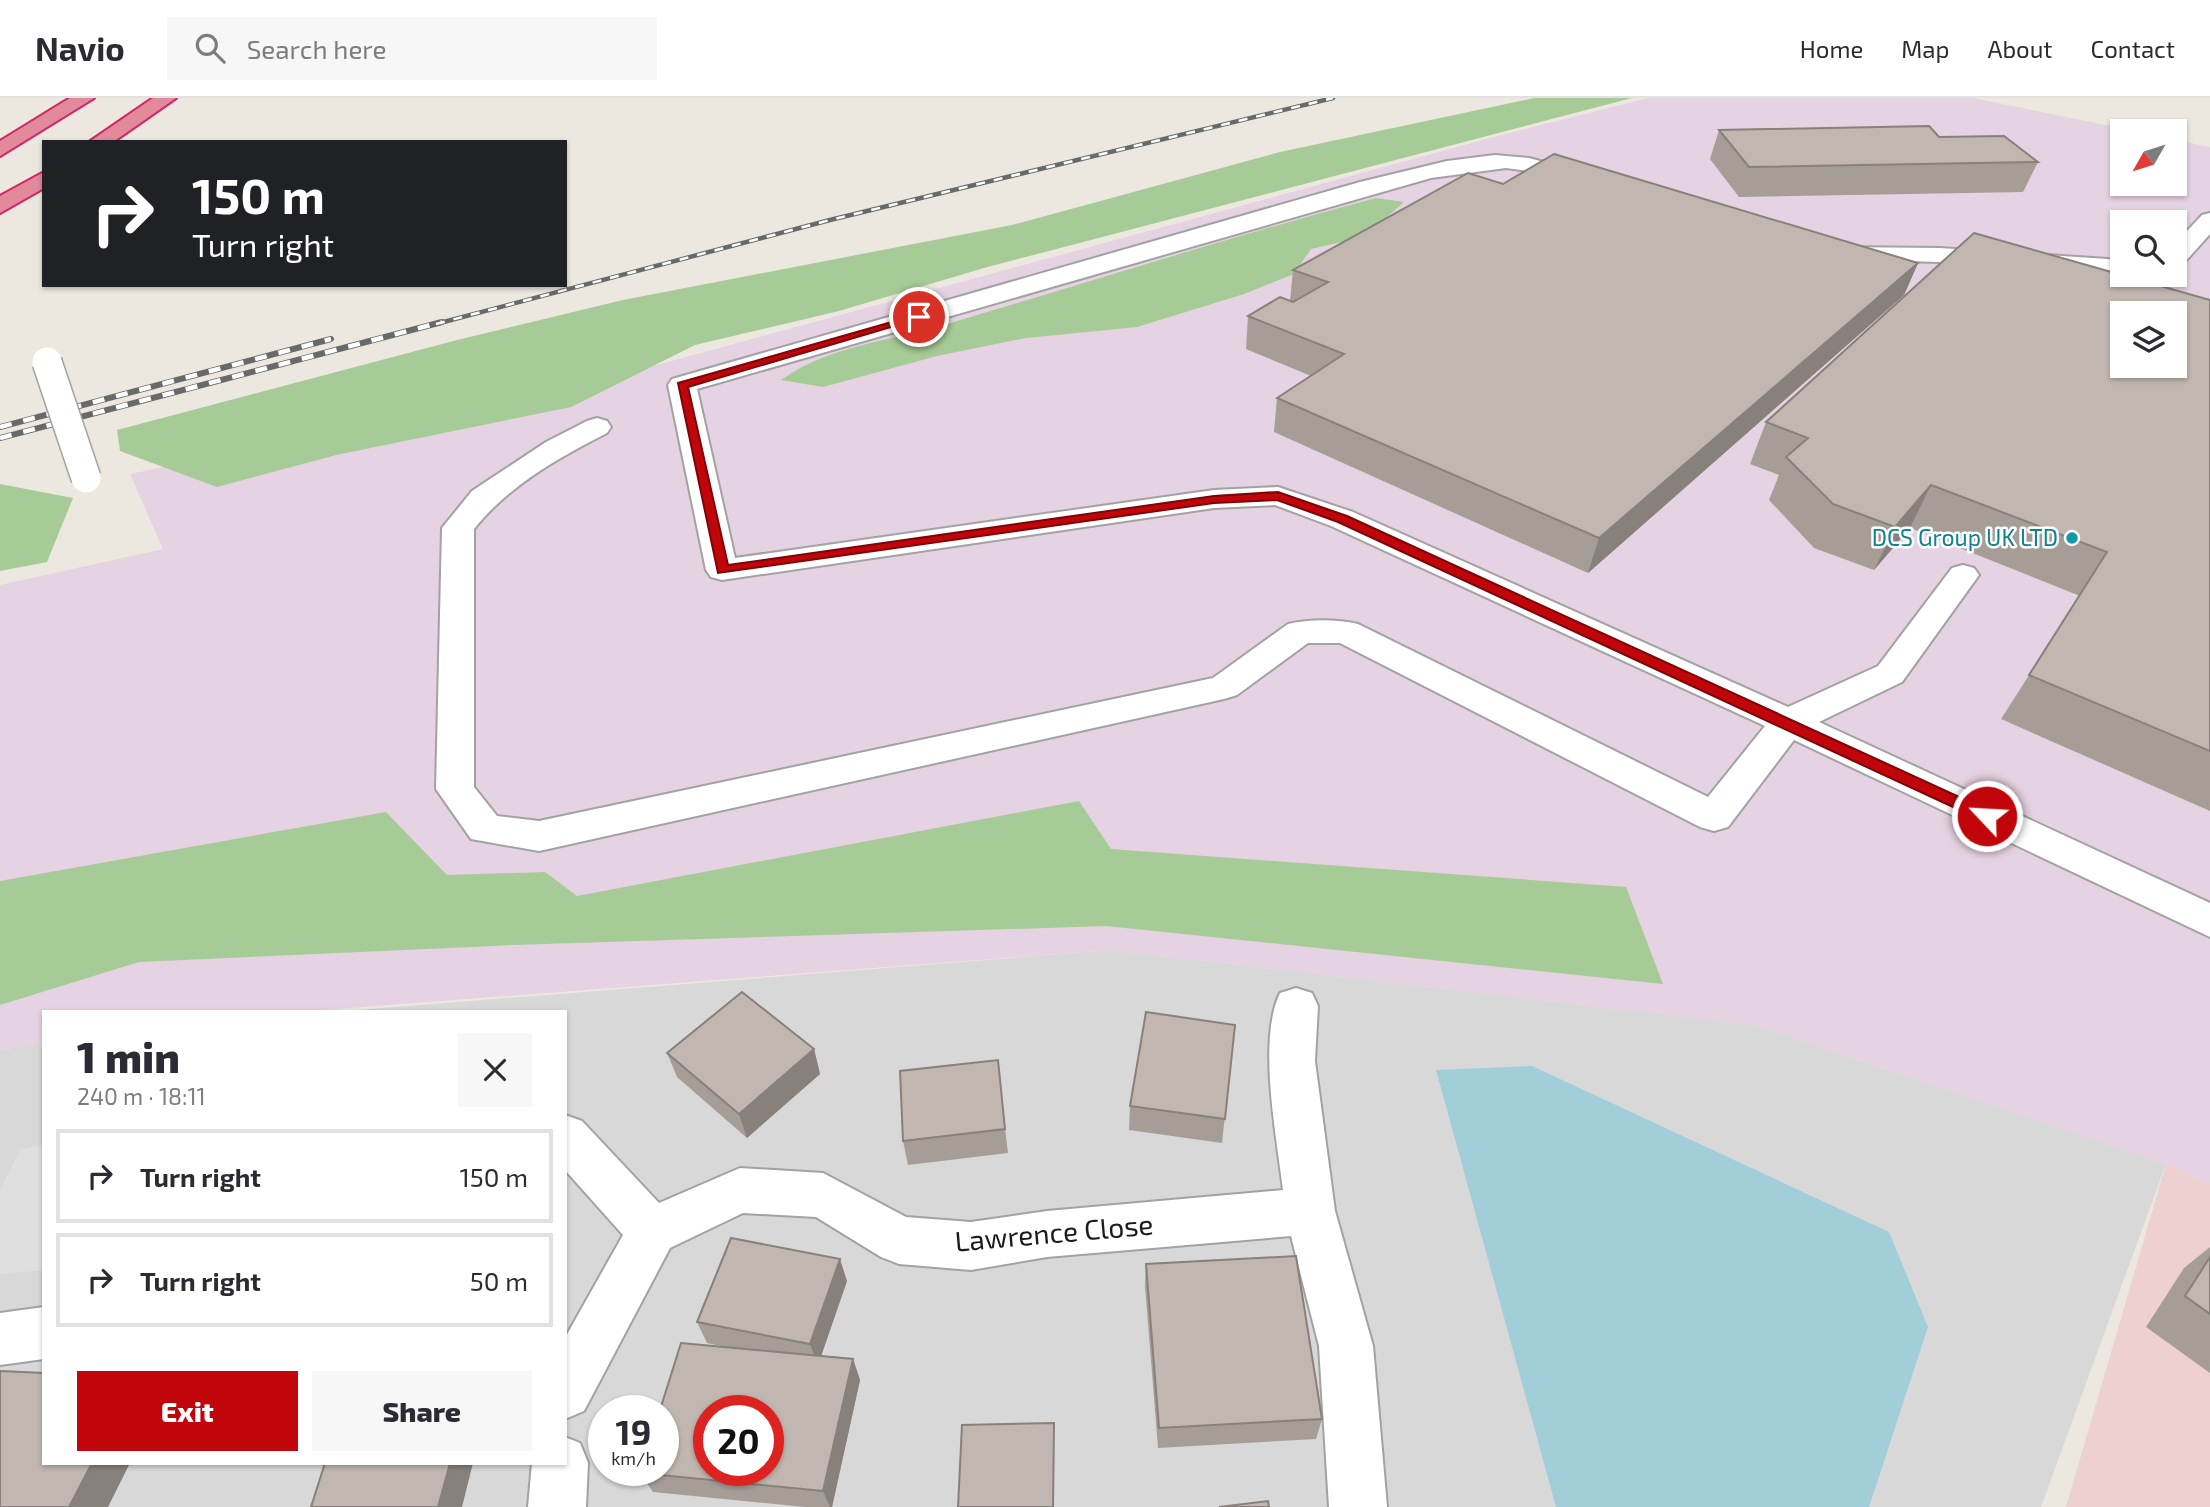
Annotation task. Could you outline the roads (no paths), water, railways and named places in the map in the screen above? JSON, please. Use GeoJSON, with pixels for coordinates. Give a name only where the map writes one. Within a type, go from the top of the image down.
{"type":"FeatureCollection","features":[{"type":"Feature","properties":{"kind":"highway"},"geometry":{"type":"LineString","coordinates":[[0,149],[85,98]]}},
{"type":"Feature","properties":{"kind":"highway"},"geometry":{"type":"LineString","coordinates":[[102,140],[166,98]]}},
{"type":"Feature","properties":{"kind":"highway"},"geometry":{"type":"LineString","coordinates":[[0,206],[42,179]]}},
{"type":"Feature","properties":{"kind":"street"},"geometry":{"type":"LineString","coordinates":[[1615,190],[1538,166],[1497,161],[1457,166],[1355,191],[682,386],[722,570],[1214,499],[1278,496],[1342,519],[1788,722],[2210,921]]}},
{"type":"Feature","properties":{"kind":"street"},"geometry":{"type":"LineString","coordinates":[[2187,246],[2210,220]]}},
{"type":"Feature","properties":{"kind":"street"},"geometry":{"type":"LineString","coordinates":[[1807,249],[1820,253],[1940,256],[2110,266]]}},
{"type":"Feature","properties":{"kind":"street"},"geometry":{"type":"LineString","coordinates":[[47,362],[86,478]]}},
{"type":"Feature","properties":{"kind":"street"},"geometry":{"type":"LineString","coordinates":[[597,427],[556,448],[483,497],[458,528],[455,789],[485,829],[539,836],[1224,687],[1300,632],[1346,632],[1714,817],[1788,722],[1891,674],[1963,575]]}},
{"type":"Feature","properties":{"kind":"street"},"geometry":{"type":"LineString","coordinates":[[1296,1006],[1292,1061],[1310,1211],[1346,1346],[1358,1507]]}},
{"type":"Feature","properties":{"kind":"street"},"geometry":{"type":"LineString","coordinates":[[567,1138],[652,1231],[567,1388]]}},
{"type":"Feature","properties":{"kind":"street","name":"Lawrence Close"},"geometry":{"type":"LineString","coordinates":[[652,1231],[740,1189],[823,1195],[899,1240],[971,1245],[1047,1234],[1310,1211]]}},
{"type":"Feature","properties":{"kind":"street"},"geometry":{"type":"LineString","coordinates":[[0,1339],[25,1338],[42,1334]]}},
{"type":"Feature","properties":{"kind":"street"},"geometry":{"type":"LineString","coordinates":[[558,1507],[560,1465]]}},
{"type":"Feature","properties":{"kind":"water"},"geometry":{"type":"Polygon","coordinates":[[[1532,1066],[1889,1232],[1928,1327],[1869,1507],[1556,1507],[1436,1070],[1532,1066]]]}},
{"type":"Feature","properties":{"kind":"railway"},"geometry":{"type":"LineString","coordinates":[[436,324],[830,220],[1333,98]]}},
{"type":"Feature","properties":{"kind":"railway"},"geometry":{"type":"LineString","coordinates":[[0,438],[442,322]]}},
{"type":"Feature","properties":{"kind":"railway"},"geometry":{"type":"LineString","coordinates":[[0,427],[331,339]]}},
{"type":"Feature","properties":{"kind":"place","name":"DCS Group UK LTD"},"geometry":{"type":"Point","coordinates":[2072,538]}}]}
